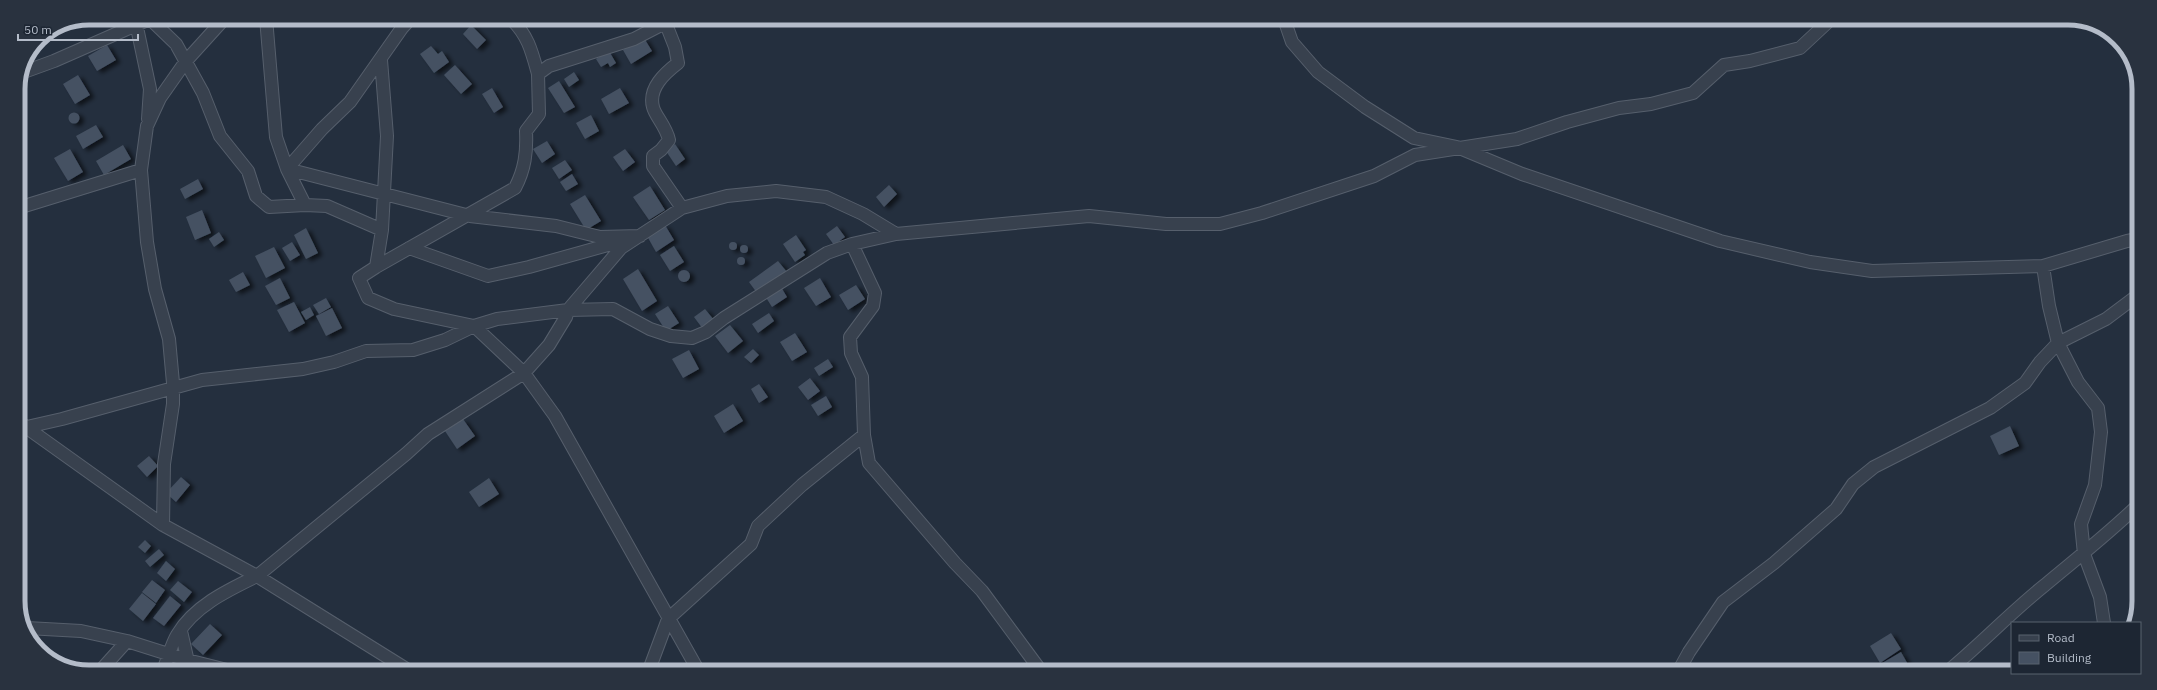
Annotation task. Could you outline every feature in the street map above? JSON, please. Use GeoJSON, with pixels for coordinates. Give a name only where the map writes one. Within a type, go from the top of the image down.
{"type":"FeatureCollection","features":[{"type":"Feature","properties":{"kind":"street"},"geometry":{"type":"LineString","coordinates":[[28,70],[54,61],[128,25]]}},
{"type":"Feature","properties":{"kind":"street"},"geometry":{"type":"LineString","coordinates":[[137,25],[150,89],[141,170],[146,242],[155,289],[169,339],[173,389],[173,404],[164,464],[163,525]]}},
{"type":"Feature","properties":{"kind":"street"},"geometry":{"type":"LineString","coordinates":[[157,25],[176,44],[186,61],[203,93],[220,136],[248,171],[256,196],[269,207],[305,205],[327,206],[382,230]]}},
{"type":"Feature","properties":{"kind":"street"},"geometry":{"type":"LineString","coordinates":[[147,126],[160,98],[186,61],[219,25]]}},
{"type":"Feature","properties":{"kind":"street"},"geometry":{"type":"LineString","coordinates":[[267,25],[276,137],[287,169],[305,205]]}},
{"type":"Feature","properties":{"kind":"street"},"geometry":{"type":"LineString","coordinates":[[287,169],[322,130],[350,102],[405,25]]}},
{"type":"Feature","properties":{"kind":"street"},"geometry":{"type":"LineString","coordinates":[[518,25],[523,30],[533,52],[538,74],[539,114],[526,130],[527,152],[523,173],[515,188],[470,216],[409,248],[359,278],[368,298],[394,309],[474,326],[524,373],[554,416],[695,665]]}},
{"type":"Feature","properties":{"kind":"street"},"geometry":{"type":"LineString","coordinates":[[538,74],[549,66],[634,39],[658,25]]}},
{"type":"Feature","properties":{"kind":"street"},"geometry":{"type":"LineString","coordinates":[[667,25],[675,47],[678,63],[659,80],[654,92],[653,107],[664,125],[669,140],[661,150],[653,156],[653,166],[682,208]]}},
{"type":"Feature","properties":{"kind":"street"},"geometry":{"type":"LineString","coordinates":[[1286,25],[1292,42],[1318,72],[1365,107],[1414,138],[1457,147],[1522,174],[1720,241],[1810,262],[1872,271],[2043,266],[2132,240]]}},
{"type":"Feature","properties":{"kind":"street"},"geometry":{"type":"LineString","coordinates":[[25,425],[173,389],[202,380],[303,369],[334,362],[366,351],[413,350],[445,340],[474,326],[497,319],[568,310],[613,309],[650,329],[671,336],[692,338],[706,332],[724,318],[827,253],[852,244],[896,234],[1088,216],[1166,224],[1220,224],[1262,213],[1374,176],[1415,154],[1517,139],[1567,122],[1619,108],[1651,104],[1693,93],[1724,65],[1750,61],[1800,48],[1825,25]]}},
{"type":"Feature","properties":{"kind":"street"},"geometry":{"type":"LineString","coordinates":[[376,267],[382,230],[387,136],[381,60]]}},
{"type":"Feature","properties":{"kind":"street"},"geometry":{"type":"LineString","coordinates":[[287,169],[470,216],[556,226],[600,237],[640,236]]}},
{"type":"Feature","properties":{"kind":"street"},"geometry":{"type":"LineString","coordinates":[[25,206],[141,170]]}},
{"type":"Feature","properties":{"kind":"street"},"geometry":{"type":"LineString","coordinates":[[165,665],[177,635],[199,609],[229,589],[257,576],[406,454],[428,434],[524,373],[549,345],[566,317],[568,310],[621,248],[682,208],[727,196],[776,191],[826,198],[857,211],[896,234]]}},
{"type":"Feature","properties":{"kind":"street"},"geometry":{"type":"LineString","coordinates":[[409,248],[488,276],[529,267],[640,236]]}},
{"type":"Feature","properties":{"kind":"street"},"geometry":{"type":"LineString","coordinates":[[852,244],[875,293],[873,306],[850,337],[851,353],[862,377],[864,435],[869,463],[876,474],[955,563],[982,591],[1037,665]]}},
{"type":"Feature","properties":{"kind":"street"},"geometry":{"type":"LineString","coordinates":[[2043,266],[2049,306],[2058,343],[2078,382],[2098,408],[2101,432],[2095,485],[2081,524],[2084,554],[2100,597],[2104,622]]}},
{"type":"Feature","properties":{"kind":"street"},"geometry":{"type":"LineString","coordinates":[[1682,665],[1723,602],[1774,563],[1836,509],[1853,484],[1874,467],[1910,448],[1945,433],[1990,408],[2025,382],[2040,362],[2058,343],[2106,319],[2132,300]]}},
{"type":"Feature","properties":{"kind":"street"},"geometry":{"type":"LineString","coordinates":[[25,429],[163,525],[257,576],[400,665]]}},
{"type":"Feature","properties":{"kind":"street"},"geometry":{"type":"LineString","coordinates":[[651,665],[668,619],[751,544],[758,526],[802,485],[864,435]]}},
{"type":"Feature","properties":{"kind":"street"},"geometry":{"type":"LineString","coordinates":[[1955,665],[1982,643],[2044,585],[2084,554],[2132,511]]}},
{"type":"Feature","properties":{"kind":"street"},"geometry":{"type":"LineString","coordinates":[[32,628],[81,631],[127,641],[170,654],[189,665]]}},
{"type":"Feature","properties":{"kind":"street"},"geometry":{"type":"LineString","coordinates":[[181,630],[189,665]]}},
{"type":"Feature","properties":{"kind":"street"},"geometry":{"type":"LineString","coordinates":[[105,665],[127,641]]}},
{"type":"Feature","properties":{"kind":"building"},"geometry":{"type":"Polygon","coordinates":[[[471,25],[486,40],[477,49],[463,34],[471,25]]]}},
{"type":"Feature","properties":{"kind":"building"},"geometry":{"type":"Polygon","coordinates":[[[644,38],[652,51],[631,64],[623,50],[644,38]]]}},
{"type":"Feature","properties":{"kind":"building"},"geometry":{"type":"Polygon","coordinates":[[[107,45],[116,60],[97,71],[88,56],[107,45]]]}},
{"type":"Feature","properties":{"kind":"building"},"geometry":{"type":"Polygon","coordinates":[[[431,46],[438,54],[442,51],[449,62],[434,73],[420,54],[431,46]]]}},
{"type":"Feature","properties":{"kind":"building"},"geometry":{"type":"Polygon","coordinates":[[[609,51],[616,63],[610,67],[608,63],[601,67],[596,59],[609,51]]]}},
{"type":"Feature","properties":{"kind":"building"},"geometry":{"type":"Polygon","coordinates":[[[455,65],[472,84],[461,94],[444,75],[455,65]]]}},
{"type":"Feature","properties":{"kind":"building"},"geometry":{"type":"Polygon","coordinates":[[[574,72],[579,80],[569,87],[564,79],[574,72]]]}},
{"type":"Feature","properties":{"kind":"building"},"geometry":{"type":"Polygon","coordinates":[[[78,75],[90,95],[75,104],[63,84],[78,75]]]}},
{"type":"Feature","properties":{"kind":"building"},"geometry":{"type":"Polygon","coordinates":[[[559,81],[575,107],[564,113],[548,88],[559,81]]]}},
{"type":"Feature","properties":{"kind":"building"},"geometry":{"type":"Polygon","coordinates":[[[492,88],[503,107],[494,113],[482,94],[492,88]]]}},
{"type":"Feature","properties":{"kind":"building"},"geometry":{"type":"Polygon","coordinates":[[[620,88],[629,103],[609,114],[601,99],[620,88]]]}},
{"type":"Feature","properties":{"kind":"building"},"geometry":{"type":"Polygon","coordinates":[[[72,113],[76,113],[78,114],[78,122],[72,123],[69,120],[69,116],[72,113]]]}},
{"type":"Feature","properties":{"kind":"building"},"geometry":{"type":"Polygon","coordinates":[[[591,115],[599,131],[585,139],[576,123],[591,115]]]}},
{"type":"Feature","properties":{"kind":"building"},"geometry":{"type":"Polygon","coordinates":[[[96,125],[103,137],[83,149],[76,136],[96,125]]]}},
{"type":"Feature","properties":{"kind":"building"},"geometry":{"type":"Polygon","coordinates":[[[547,141],[555,154],[542,163],[533,149],[547,141]]]}},
{"type":"Feature","properties":{"kind":"building"},"geometry":{"type":"Polygon","coordinates":[[[675,144],[685,159],[676,166],[666,151],[675,144]]]}},
{"type":"Feature","properties":{"kind":"building"},"geometry":{"type":"Polygon","coordinates":[[[123,145],[131,159],[104,175],[96,161],[123,145]]]}},
{"type":"Feature","properties":{"kind":"building"},"geometry":{"type":"Polygon","coordinates":[[[70,149],[83,172],[68,181],[54,158],[70,149]]]}},
{"type":"Feature","properties":{"kind":"building"},"geometry":{"type":"Polygon","coordinates":[[[625,149],[635,162],[623,171],[613,157],[625,149]]]}},
{"type":"Feature","properties":{"kind":"building"},"geometry":{"type":"Polygon","coordinates":[[[565,160],[572,170],[559,179],[552,168],[565,160]]]}},
{"type":"Feature","properties":{"kind":"building"},"geometry":{"type":"Polygon","coordinates":[[[572,174],[578,184],[566,191],[560,182],[572,174]]]}},
{"type":"Feature","properties":{"kind":"building"},"geometry":{"type":"Polygon","coordinates":[[[198,179],[203,189],[185,199],[180,189],[198,179]]]}},
{"type":"Feature","properties":{"kind":"building"},"geometry":{"type":"Polygon","coordinates":[[[889,185],[897,194],[884,207],[876,197],[889,185]]]}},
{"type":"Feature","properties":{"kind":"building"},"geometry":{"type":"Polygon","coordinates":[[[650,186],[665,210],[649,220],[633,197],[650,186]]]}},
{"type":"Feature","properties":{"kind":"building"},"geometry":{"type":"Polygon","coordinates":[[[585,195],[601,221],[586,230],[570,204],[585,195]]]}},
{"type":"Feature","properties":{"kind":"building"},"geometry":{"type":"Polygon","coordinates":[[[202,210],[211,233],[195,240],[186,217],[202,210]]]}},
{"type":"Feature","properties":{"kind":"building"},"geometry":{"type":"Polygon","coordinates":[[[665,225],[674,240],[656,252],[647,236],[665,225]]]}},
{"type":"Feature","properties":{"kind":"building"},"geometry":{"type":"Polygon","coordinates":[[[837,226],[845,237],[834,245],[826,234],[837,226]]]}},
{"type":"Feature","properties":{"kind":"building"},"geometry":{"type":"Polygon","coordinates":[[[306,228],[318,253],[306,259],[294,235],[306,228]]]}},
{"type":"Feature","properties":{"kind":"building"},"geometry":{"type":"Polygon","coordinates":[[[219,232],[224,240],[214,247],[209,239],[219,232]]]}},
{"type":"Feature","properties":{"kind":"building"},"geometry":{"type":"Polygon","coordinates":[[[796,235],[806,250],[803,252],[805,255],[795,262],[783,244],[796,235]]]}},
{"type":"Feature","properties":{"kind":"building"},"geometry":{"type":"Polygon","coordinates":[[[292,242],[300,255],[290,261],[282,248],[292,242]]]}},
{"type":"Feature","properties":{"kind":"building"},"geometry":{"type":"Polygon","coordinates":[[[731,242],[735,242],[737,246],[735,250],[731,250],[729,248],[729,244],[731,242]]]}},
{"type":"Feature","properties":{"kind":"building"},"geometry":{"type":"Polygon","coordinates":[[[742,245],[746,245],[748,249],[746,253],[742,253],[740,251],[740,247],[742,245]]]}},
{"type":"Feature","properties":{"kind":"building"},"geometry":{"type":"Polygon","coordinates":[[[674,246],[684,262],[670,271],[660,255],[674,246]]]}},
{"type":"Feature","properties":{"kind":"building"},"geometry":{"type":"Polygon","coordinates":[[[274,247],[285,268],[266,278],[255,256],[274,247]]]}},
{"type":"Feature","properties":{"kind":"building"},"geometry":{"type":"Polygon","coordinates":[[[739,257],[743,257],[745,261],[743,265],[739,265],[737,263],[737,259],[739,257]]]}},
{"type":"Feature","properties":{"kind":"building"},"geometry":{"type":"Polygon","coordinates":[[[778,261],[787,272],[757,293],[749,282],[778,261]]]}},
{"type":"Feature","properties":{"kind":"building"},"geometry":{"type":"Polygon","coordinates":[[[638,269],[657,301],[642,311],[623,279],[638,269]]]}},
{"type":"Feature","properties":{"kind":"building"},"geometry":{"type":"Polygon","coordinates":[[[682,270],[686,270],[690,276],[686,282],[682,282],[678,278],[678,274],[682,270]]]}},
{"type":"Feature","properties":{"kind":"building"},"geometry":{"type":"Polygon","coordinates":[[[243,272],[250,285],[236,292],[229,280],[243,272]]]}},
{"type":"Feature","properties":{"kind":"building"},"geometry":{"type":"Polygon","coordinates":[[[280,278],[290,298],[276,305],[265,286],[280,278]]]}},
{"type":"Feature","properties":{"kind":"building"},"geometry":{"type":"Polygon","coordinates":[[[820,278],[831,297],[816,306],[804,288],[820,278]]]}},
{"type":"Feature","properties":{"kind":"building"},"geometry":{"type":"Polygon","coordinates":[[[856,285],[865,299],[848,310],[839,295],[856,285]]]}},
{"type":"Feature","properties":{"kind":"building"},"geometry":{"type":"Polygon","coordinates":[[[781,287],[787,297],[772,307],[765,296],[781,287]]]}},
{"type":"Feature","properties":{"kind":"building"},"geometry":{"type":"Polygon","coordinates":[[[326,298],[331,307],[319,314],[313,305],[326,298]]]}},
{"type":"Feature","properties":{"kind":"building"},"geometry":{"type":"Polygon","coordinates":[[[294,302],[305,323],[289,332],[277,310],[294,302]]]}},
{"type":"Feature","properties":{"kind":"building"},"geometry":{"type":"Polygon","coordinates":[[[668,306],[679,323],[666,331],[655,314],[668,306]]]}},
{"type":"Feature","properties":{"kind":"building"},"geometry":{"type":"Polygon","coordinates":[[[310,307],[314,315],[306,320],[301,312],[310,307]]]}},
{"type":"Feature","properties":{"kind":"building"},"geometry":{"type":"Polygon","coordinates":[[[332,308],[342,328],[326,336],[316,316],[332,308]]]}},
{"type":"Feature","properties":{"kind":"building"},"geometry":{"type":"Polygon","coordinates":[[[705,309],[714,320],[703,329],[694,317],[705,309]]]}},
{"type":"Feature","properties":{"kind":"building"},"geometry":{"type":"Polygon","coordinates":[[[769,313],[774,321],[758,333],[752,324],[769,313]]]}},
{"type":"Feature","properties":{"kind":"building"},"geometry":{"type":"Polygon","coordinates":[[[730,325],[743,341],[728,353],[715,336],[730,325]]]}},
{"type":"Feature","properties":{"kind":"building"},"geometry":{"type":"Polygon","coordinates":[[[795,333],[807,352],[792,361],[780,342],[795,333]]]}},
{"type":"Feature","properties":{"kind":"building"},"geometry":{"type":"Polygon","coordinates":[[[753,349],[759,355],[751,363],[744,357],[753,349]]]}},
{"type":"Feature","properties":{"kind":"building"},"geometry":{"type":"Polygon","coordinates":[[[689,350],[699,369],[683,378],[672,359],[689,350]]]}},
{"type":"Feature","properties":{"kind":"building"},"geometry":{"type":"Polygon","coordinates":[[[828,359],[833,367],[819,376],[814,368],[828,359]]]}},
{"type":"Feature","properties":{"kind":"building"},"geometry":{"type":"Polygon","coordinates":[[[810,378],[820,391],[808,400],[798,387],[810,378]]]}},
{"type":"Feature","properties":{"kind":"building"},"geometry":{"type":"Polygon","coordinates":[[[759,384],[768,397],[759,403],[751,389],[759,384]]]}},
{"type":"Feature","properties":{"kind":"building"},"geometry":{"type":"Polygon","coordinates":[[[826,396],[832,407],[818,416],[811,405],[826,396]]]}},
{"type":"Feature","properties":{"kind":"building"},"geometry":{"type":"Polygon","coordinates":[[[733,404],[743,421],[724,433],[714,416],[733,404]]]}},
{"type":"Feature","properties":{"kind":"building"},"geometry":{"type":"Polygon","coordinates":[[[463,419],[475,436],[457,449],[445,431],[463,419]]]}},
{"type":"Feature","properties":{"kind":"building"},"geometry":{"type":"Polygon","coordinates":[[[2010,426],[2019,446],[1999,455],[1990,436],[2010,426]]]}},
{"type":"Feature","properties":{"kind":"building"},"geometry":{"type":"Polygon","coordinates":[[[149,456],[158,466],[147,477],[137,466],[149,456]]]}},
{"type":"Feature","properties":{"kind":"building"},"geometry":{"type":"Polygon","coordinates":[[[181,477],[190,485],[176,502],[166,493],[181,477]]]}},
{"type":"Feature","properties":{"kind":"building"},"geometry":{"type":"Polygon","coordinates":[[[489,478],[499,494],[479,507],[469,492],[489,478]]]}},
{"type":"Feature","properties":{"kind":"building"},"geometry":{"type":"Polygon","coordinates":[[[145,540],[151,546],[145,553],[138,547],[145,540]]]}},
{"type":"Feature","properties":{"kind":"building"},"geometry":{"type":"Polygon","coordinates":[[[159,549],[164,555],[150,567],[145,561],[159,549]]]}},
{"type":"Feature","properties":{"kind":"building"},"geometry":{"type":"Polygon","coordinates":[[[166,561],[175,569],[166,581],[157,573],[166,561]]]}},
{"type":"Feature","properties":{"kind":"building"},"geometry":{"type":"Polygon","coordinates":[[[152,580],[165,590],[156,603],[142,592],[152,580]]]}},
{"type":"Feature","properties":{"kind":"building"},"geometry":{"type":"Polygon","coordinates":[[[178,581],[192,592],[184,602],[170,590],[178,581]]]}},
{"type":"Feature","properties":{"kind":"building"},"geometry":{"type":"Polygon","coordinates":[[[142,593],[156,604],[143,621],[129,609],[142,593]]]}},
{"type":"Feature","properties":{"kind":"building"},"geometry":{"type":"Polygon","coordinates":[[[170,596],[181,605],[164,626],[153,618],[170,596]]]}},
{"type":"Feature","properties":{"kind":"building"},"geometry":{"type":"Polygon","coordinates":[[[210,624],[222,635],[203,655],[191,644],[210,624]]]}},
{"type":"Feature","properties":{"kind":"building"},"geometry":{"type":"Polygon","coordinates":[[[1891,633],[1901,649],[1880,663],[1870,646],[1891,633]]]}},
{"type":"Feature","properties":{"kind":"building"},"geometry":{"type":"Polygon","coordinates":[[[1901,652],[1908,665],[1879,665],[1901,652]]]}}]}
